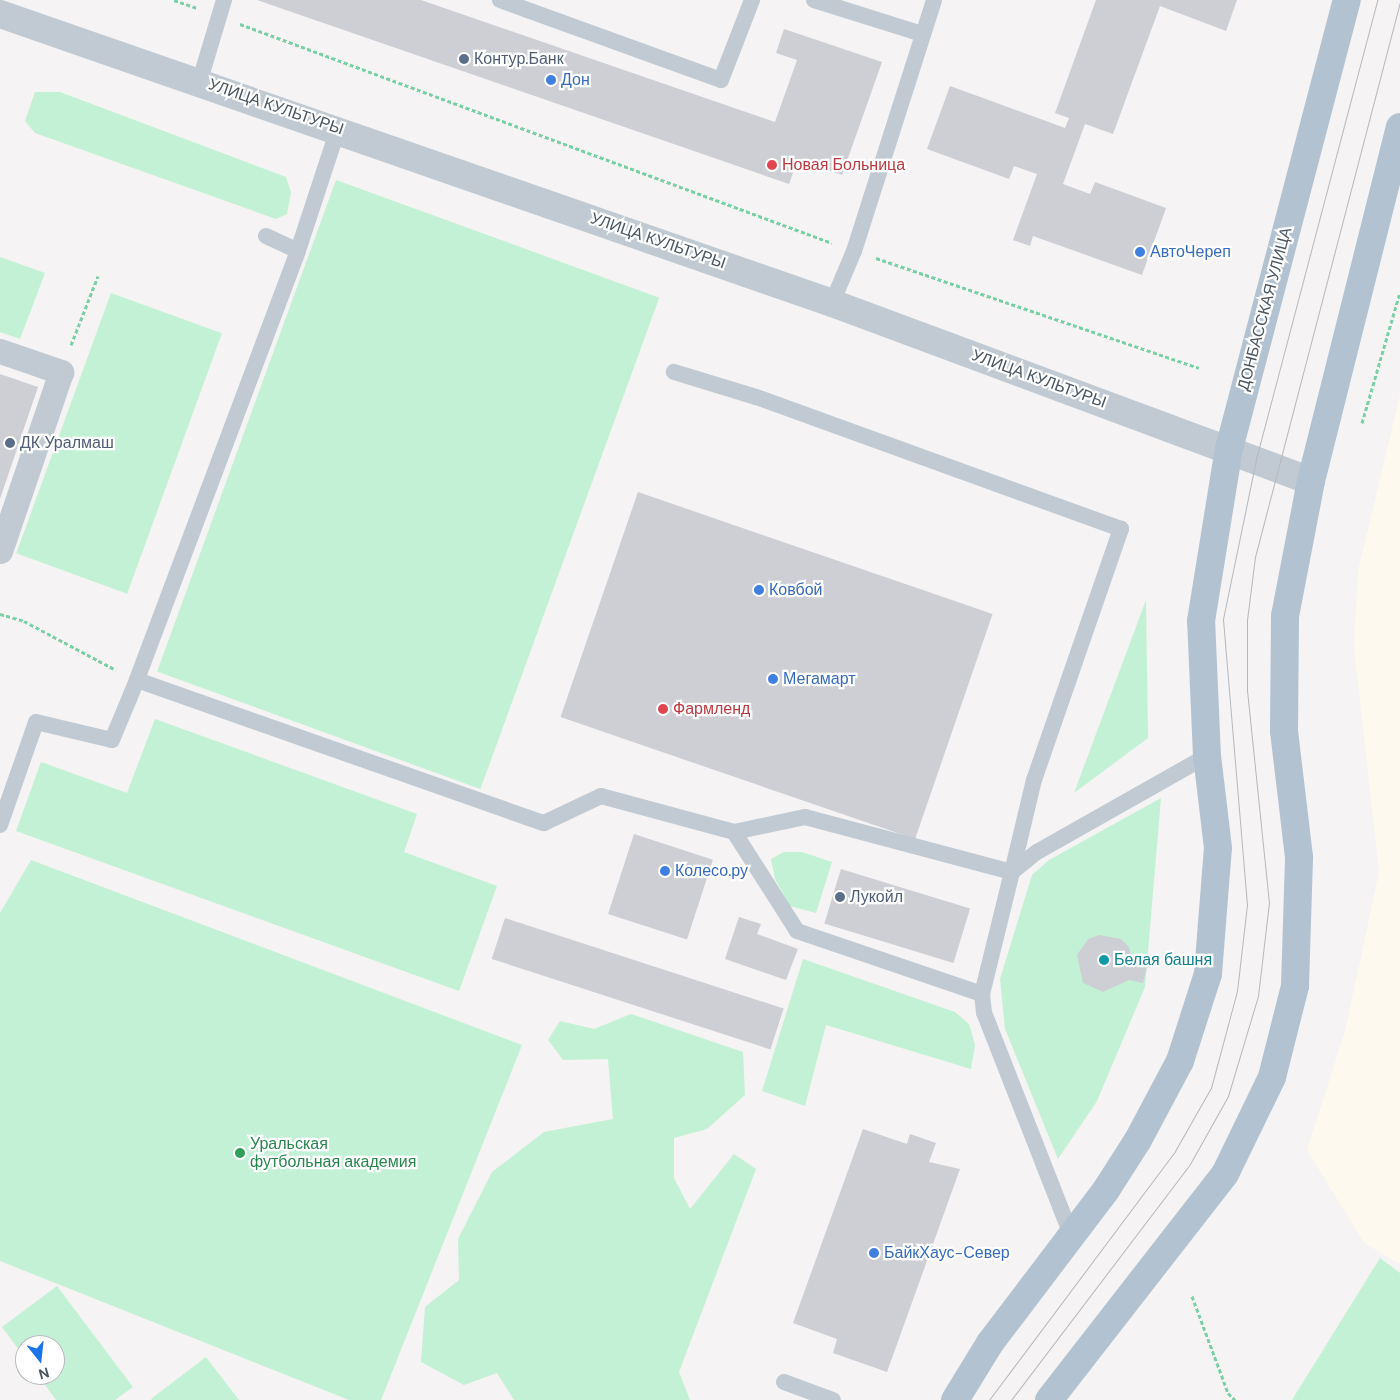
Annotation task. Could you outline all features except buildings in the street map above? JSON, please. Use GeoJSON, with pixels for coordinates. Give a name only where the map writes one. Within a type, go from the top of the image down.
{"type":"FeatureCollection","features":[{"type":"Feature","properties":{"kind":"main road","name":"ДОНБАССКАЯ УЛИЦА"},"geometry":{"type":"LineString","coordinates":[[955,1400],[990,1343],[1072,1237],[1138,1140],[1180,1060],[1208,974],[1218,848],[1207,756],[1201,621],[1228,449],[1347,0]]}},
{"type":"Feature","properties":{"kind":"main road"},"geometry":{"type":"LineString","coordinates":[[1049,1400],[1225,1174],[1272,1077],[1295,986],[1298,877],[1284,731],[1285,616],[1311,481],[1400,127]]}},
{"type":"Feature","properties":{"kind":"street","name":"УЛИЦА КУЛЬТУРЫ"},"geometry":{"type":"LineString","coordinates":[[0,14],[200,80],[832,303],[1311,481]]}},
{"type":"Feature","properties":{"kind":"street"},"geometry":{"type":"LineString","coordinates":[[0,351],[61,372],[0,551]]}},
{"type":"Feature","properties":{"kind":"lane"},"geometry":{"type":"LineString","coordinates":[[200,80],[224,0]]}},
{"type":"Feature","properties":{"kind":"lane"},"geometry":{"type":"LineString","coordinates":[[500,0],[721,80],[752,0]]}},
{"type":"Feature","properties":{"kind":"lane"},"geometry":{"type":"LineString","coordinates":[[814,0],[922,34]]}},
{"type":"Feature","properties":{"kind":"lane"},"geometry":{"type":"LineString","coordinates":[[832,303],[854,251],[934,0]]}},
{"type":"Feature","properties":{"kind":"lane"},"geometry":{"type":"LineString","coordinates":[[0,825],[36,722],[112,740],[137,680],[298,251],[338,129]]}},
{"type":"Feature","properties":{"kind":"lane"},"geometry":{"type":"LineString","coordinates":[[266,236],[298,251]]}},
{"type":"Feature","properties":{"kind":"lane"},"geometry":{"type":"LineString","coordinates":[[674,372],[756,396],[1121,529],[1034,780],[982,994],[984,1012],[1072,1237]]}},
{"type":"Feature","properties":{"kind":"lane"},"geometry":{"type":"LineString","coordinates":[[137,680],[544,823],[600,796],[734,832],[805,818],[1012,872]]}},
{"type":"Feature","properties":{"kind":"lane"},"geometry":{"type":"LineString","coordinates":[[1012,872],[1037,852],[1207,756]]}},
{"type":"Feature","properties":{"kind":"lane"},"geometry":{"type":"LineString","coordinates":[[734,832],[798,931],[982,994]]}},
{"type":"Feature","properties":{"kind":"lane"},"geometry":{"type":"LineString","coordinates":[[784,1382],[833,1400]]}},
{"type":"Feature","properties":{"kind":"path"},"geometry":{"type":"LineString","coordinates":[[174,0],[854,251],[1199,368]]}},
{"type":"Feature","properties":{"kind":"path"},"geometry":{"type":"LineString","coordinates":[[61,372],[98,276]]}},
{"type":"Feature","properties":{"kind":"path"},"geometry":{"type":"LineString","coordinates":[[1362,423],[1400,292]]}},
{"type":"Feature","properties":{"kind":"path"},"geometry":{"type":"LineString","coordinates":[[0,614],[24,621],[137,680]]}},
{"type":"Feature","properties":{"kind":"path"},"geometry":{"type":"LineString","coordinates":[[1192,1296],[1230,1400]]}},
{"type":"Feature","properties":{"kind":"path"},"geometry":{"type":"LineString","coordinates":[[1228,1394],[1235,1400]]}},
{"type":"Feature","properties":{"kind":"shaded area"},"geometry":{"type":"Polygon","coordinates":[[[1400,395],[1400,1264],[1364,1243],[1307,1150],[1345,1031],[1379,872],[1354,648],[1358,571],[1400,395]]]}},
{"type":"Feature","properties":{"kind":"green space"},"geometry":{"type":"Polygon","coordinates":[[[35,92],[60,92],[286,177],[291,192],[287,214],[276,219],[35,133],[25,121],[35,92]]]}},
{"type":"Feature","properties":{"kind":"green space"},"geometry":{"type":"Polygon","coordinates":[[[336,180],[659,298],[480,789],[157,671],[336,180]]]}},
{"type":"Feature","properties":{"kind":"green space"},"geometry":{"type":"Polygon","coordinates":[[[0,257],[45,273],[20,339],[0,332],[0,257]]]}},
{"type":"Feature","properties":{"kind":"green space"},"geometry":{"type":"Polygon","coordinates":[[[111,293],[222,333],[127,594],[16,553],[111,293]]]}},
{"type":"Feature","properties":{"kind":"green space"},"geometry":{"type":"Polygon","coordinates":[[[1146,600],[1148,738],[1074,793],[1146,600]]]}},
{"type":"Feature","properties":{"kind":"green space"},"geometry":{"type":"Polygon","coordinates":[[[155,719],[417,814],[404,852],[497,886],[459,991],[16,831],[41,762],[127,793],[155,719]]]}},
{"type":"Feature","properties":{"kind":"green space"},"geometry":{"type":"Polygon","coordinates":[[[1161,798],[1145,987],[1097,1101],[1058,1159],[1005,1029],[1000,979],[1032,875],[1049,860],[1161,798]]]}},
{"type":"Feature","properties":{"kind":"green space"},"geometry":{"type":"Polygon","coordinates":[[[784,852],[802,852],[832,862],[816,913],[790,906],[775,879],[771,859],[784,852]]]}},
{"type":"Feature","properties":{"kind":"green space","name":"Уральская футбольная академия"},"geometry":{"type":"Polygon","coordinates":[[[31,860],[522,1045],[381,1400],[349,1400],[0,1261],[0,913],[31,860]]]}},
{"type":"Feature","properties":{"kind":"green space"},"geometry":{"type":"Polygon","coordinates":[[[803,959],[955,1012],[969,1024],[975,1045],[971,1069],[826,1025],[805,1106],[762,1091],[803,959]]]}},
{"type":"Feature","properties":{"kind":"green space"},"geometry":{"type":"Polygon","coordinates":[[[631,1014],[743,1052],[745,1095],[707,1129],[674,1138],[674,1178],[690,1209],[734,1154],[756,1169],[679,1372],[690,1400],[514,1400],[497,1373],[464,1385],[421,1362],[425,1307],[459,1280],[458,1239],[492,1172],[544,1132],[613,1119],[608,1059],[563,1060],[548,1040],[560,1021],[594,1029],[631,1014]]]}},
{"type":"Feature","properties":{"kind":"green space"},"geometry":{"type":"Polygon","coordinates":[[[1380,1258],[1400,1273],[1400,1400],[1292,1400],[1380,1258]]]}},
{"type":"Feature","properties":{"kind":"green space"},"geometry":{"type":"Polygon","coordinates":[[[57,1286],[133,1387],[115,1400],[56,1400],[45,1385],[65,1385],[65,1335],[15,1335],[15,1345],[2,1327],[57,1286]]]}},
{"type":"Feature","properties":{"kind":"green space"},"geometry":{"type":"Polygon","coordinates":[[[206,1357],[239,1400],[151,1399],[206,1357]]]}},
{"type":"Feature","properties":{"kind":"tram line"},"geometry":{"type":"LineString","coordinates":[[989,1400],[1175,1151],[1211,1088],[1237,991],[1247,905],[1223,619],[1256,459],[1377,0]]}},
{"type":"Feature","properties":{"kind":"tram line"},"geometry":{"type":"LineString","coordinates":[[1011,1400],[1190,1164],[1228,1096],[1258,996],[1269,903],[1247,691],[1247,620],[1255,557],[1400,2]]}},
{"type":"Feature","properties":{"kind":"place","name":"Контур.Банк"},"geometry":{"type":"Point","coordinates":[464,59]}},
{"type":"Feature","properties":{"kind":"place","name":"Дон"},"geometry":{"type":"Point","coordinates":[551,80]}},
{"type":"Feature","properties":{"kind":"place","name":"Новая Больница"},"geometry":{"type":"Point","coordinates":[772,165]}},
{"type":"Feature","properties":{"kind":"place","name":"АвтоЧереп"},"geometry":{"type":"Point","coordinates":[1140,252]}},
{"type":"Feature","properties":{"kind":"place","name":"ДК Уралмаш"},"geometry":{"type":"Point","coordinates":[10,443]}},
{"type":"Feature","properties":{"kind":"place","name":"Ковбой"},"geometry":{"type":"Point","coordinates":[759,590]}},
{"type":"Feature","properties":{"kind":"place","name":"Мегамарт"},"geometry":{"type":"Point","coordinates":[773,679]}},
{"type":"Feature","properties":{"kind":"place","name":"Фармленд"},"geometry":{"type":"Point","coordinates":[663,709]}},
{"type":"Feature","properties":{"kind":"place","name":"Колесо.ру"},"geometry":{"type":"Point","coordinates":[665,871]}},
{"type":"Feature","properties":{"kind":"place","name":"Лукойл"},"geometry":{"type":"Point","coordinates":[840,897]}},
{"type":"Feature","properties":{"kind":"place","name":"Белая башня"},"geometry":{"type":"Point","coordinates":[1104,960]}},
{"type":"Feature","properties":{"kind":"place","name":"Уральская футбольная академия"},"geometry":{"type":"Point","coordinates":[240,1153]}},
{"type":"Feature","properties":{"kind":"place","name":"БайкХаус-Север"},"geometry":{"type":"Point","coordinates":[874,1253]}}]}
